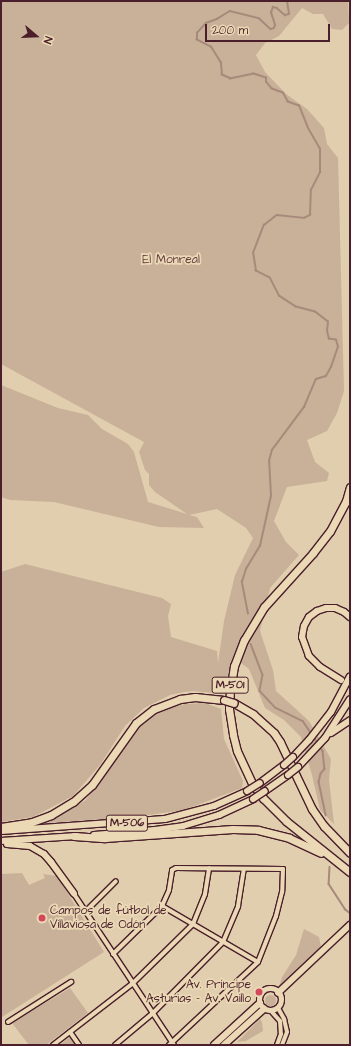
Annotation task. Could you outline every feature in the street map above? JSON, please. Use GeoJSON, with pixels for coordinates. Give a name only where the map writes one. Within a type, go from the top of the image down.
{"type":"FeatureCollection","features":[{"type":"Feature","properties":{"kind":"highway","name":"M-501"},"geometry":{"type":"LineString","coordinates":[[350,487],[346,501],[330,531],[313,553],[264,608],[251,626],[240,647],[234,666],[230,690],[229,709],[232,735],[237,751],[252,783],[262,798],[286,821],[350,872]]}},
{"type":"Feature","properties":{"kind":"highway"},"geometry":{"type":"LineString","coordinates":[[1,827],[32,822],[51,815],[73,802],[92,785],[136,723],[154,709],[173,701],[195,697],[224,700],[234,703],[254,714],[274,733],[280,742],[312,809],[324,826],[350,853]]}},
{"type":"Feature","properties":{"kind":"highway"},"geometry":{"type":"LineString","coordinates":[[74,836],[105,838],[233,830],[258,830],[273,833],[300,842],[315,849],[350,876]]}},
{"type":"Feature","properties":{"kind":"main road"},"geometry":{"type":"LineString","coordinates":[[341,680],[320,667],[309,656],[302,637],[304,626],[309,617],[317,611],[326,608],[335,608],[344,612],[350,617]]}},
{"type":"Feature","properties":{"kind":"main road","name":"M-506"},"geometry":{"type":"LineString","coordinates":[[1,831],[165,819],[214,806],[260,783],[294,757],[319,729],[338,700],[350,677]]}},
{"type":"Feature","properties":{"kind":"main road","name":"M-506"},"geometry":{"type":"LineString","coordinates":[[1,841],[155,830],[183,826],[219,815],[253,799],[288,775],[314,751],[325,738],[350,699]]}},
{"type":"Feature","properties":{"kind":"main road"},"geometry":{"type":"LineString","coordinates":[[325,738],[350,720]]}},
{"type":"Feature","properties":{"kind":"main road"},"geometry":{"type":"LineString","coordinates":[[1,844],[21,844],[40,852],[51,862],[74,894]]}},
{"type":"Feature","properties":{"kind":"street"},"geometry":{"type":"LineString","coordinates":[[55,1045],[132,984],[193,924],[205,894],[208,868]]}},
{"type":"Feature","properties":{"kind":"street"},"geometry":{"type":"LineString","coordinates":[[74,894],[86,911],[113,954],[132,984],[172,1044],[258,962],[269,939],[278,911],[283,869],[174,869],[169,890],[162,906],[113,954]]}},
{"type":"Feature","properties":{"kind":"street"},"geometry":{"type":"LineString","coordinates":[[115,1045],[152,1014],[223,942],[238,906],[244,869]]}},
{"type":"Feature","properties":{"kind":"street"},"geometry":{"type":"LineString","coordinates":[[86,911],[116,881]]}},
{"type":"Feature","properties":{"kind":"street"},"geometry":{"type":"LineString","coordinates":[[162,906],[258,962]]}},
{"type":"Feature","properties":{"kind":"street"},"geometry":{"type":"LineString","coordinates":[[278,993],[350,925]]}},
{"type":"Feature","properties":{"kind":"street"},"geometry":{"type":"LineString","coordinates":[[8,1022],[71,982]]}},
{"type":"Feature","properties":{"kind":"street"},"geometry":{"type":"LineString","coordinates":[[271,1011],[278,1008],[281,1002],[278,993],[272,990],[266,991],[261,996],[260,1003],[264,1009],[271,1011],[280,1021],[281,1034],[277,1045]]}},
{"type":"Feature","properties":{"kind":"street"},"geometry":{"type":"LineString","coordinates":[[214,1045],[260,1003]]}},
{"type":"Feature","properties":{"kind":"street"},"geometry":{"type":"LineString","coordinates":[[278,1008],[284,1019],[287,1032],[282,1045]]}},
{"type":"Feature","properties":{"kind":"street"},"geometry":{"type":"LineString","coordinates":[[224,1045],[264,1009]]}},
{"type":"Feature","properties":{"kind":"street"},"geometry":{"type":"LineString","coordinates":[[70,1032],[79,1045]]}},
{"type":"Feature","properties":{"kind":"green space","name":"El Monreal"},"geometry":{"type":"Polygon","coordinates":[[[1,1],[348,1],[349,23],[342,30],[332,29],[323,14],[313,14],[302,8],[279,36],[265,43],[256,55],[265,72],[286,94],[307,109],[324,128],[327,144],[338,158],[344,391],[337,413],[327,431],[307,440],[315,462],[329,473],[327,481],[287,487],[274,521],[286,542],[299,555],[270,588],[260,631],[273,670],[276,691],[309,721],[331,759],[329,780],[334,824],[320,810],[301,737],[284,720],[265,708],[249,669],[233,657],[222,694],[193,691],[184,692],[170,695],[144,708],[125,726],[100,765],[73,796],[33,817],[1,822],[1,572],[25,564],[162,598],[171,604],[168,616],[171,637],[217,651],[218,663],[224,621],[235,575],[253,538],[246,528],[217,509],[189,515],[197,517],[204,528],[159,527],[54,502],[10,500],[1,497],[1,385],[58,408],[88,415],[102,429],[128,444],[134,452],[148,502],[187,514],[155,492],[149,485],[149,474],[145,470],[139,452],[144,442],[1,364],[1,1]]]}},
{"type":"Feature","properties":{"kind":"green space"},"geometry":{"type":"Polygon","coordinates":[[[205,703],[221,709],[224,739],[243,781],[242,788],[184,810],[134,817],[48,823],[86,800],[137,729],[162,710],[185,704],[205,703]]]}},
{"type":"Feature","properties":{"kind":"green space","name":"Campos de fútbol de Villaviosa de Odón"},"geometry":{"type":"Polygon","coordinates":[[[22,873],[29,885],[45,878],[43,874],[57,876],[104,952],[2,1017],[1,874],[22,873]]]}},
{"type":"Feature","properties":{"kind":"green space"},"geometry":{"type":"Polygon","coordinates":[[[304,929],[319,937],[321,947],[279,987],[282,977],[296,955],[304,929]]]}},
{"type":"Feature","properties":{"kind":"green space"},"geometry":{"type":"Polygon","coordinates":[[[70,988],[88,1013],[46,1045],[29,1045],[12,1023],[70,988]]]}},
{"type":"Feature","properties":{"kind":"green space"},"geometry":{"type":"Polygon","coordinates":[[[268,995],[272,995],[274,996],[274,1004],[268,1005],[265,1002],[265,998],[268,995]]]}},
{"type":"Feature","properties":{"kind":"green space"},"geometry":{"type":"Polygon","coordinates":[[[258,1007],[259,1009],[233,1034],[221,1045],[217,1045],[258,1007]]]}},
{"type":"Feature","properties":{"kind":"green space"},"geometry":{"type":"Polygon","coordinates":[[[260,1019],[262,1022],[263,1031],[246,1041],[237,1042],[260,1019]]]}},
{"type":"Feature","properties":{"kind":"green space"},"geometry":{"type":"Polygon","coordinates":[[[71,1036],[77,1045],[60,1045],[71,1036]]]}},
{"type":"Feature","properties":{"kind":"waterway"},"geometry":{"type":"LineString","coordinates":[[248,614],[242,582],[246,569],[260,546],[271,496],[269,461],[272,450],[304,407],[316,379],[326,376],[338,347],[336,340],[329,339],[327,331],[328,322],[315,312],[296,307],[279,296],[270,278],[256,271],[253,253],[264,225],[277,215],[304,218],[310,215],[311,190],[320,172],[320,149],[308,128],[299,106],[288,102],[283,93],[272,89],[266,82],[266,78],[254,74],[231,79],[222,75],[221,63],[211,47],[197,40],[197,33],[206,23],[217,19],[230,11],[259,18],[271,29],[274,28],[275,25],[271,13],[273,7],[277,8],[285,15],[289,14],[287,1]]}},
{"type":"Feature","properties":{"kind":"waterway"},"geometry":{"type":"LineString","coordinates":[[251,644],[263,675],[260,691],[276,708],[303,721],[311,733]]}},
{"type":"Feature","properties":{"kind":"waterway"},"geometry":{"type":"LineString","coordinates":[[313,737],[318,743]]}},
{"type":"Feature","properties":{"kind":"waterway"},"geometry":{"type":"LineString","coordinates":[[320,747],[323,751],[325,769],[321,774],[319,782],[326,815]]}},
{"type":"Feature","properties":{"kind":"waterway"},"geometry":{"type":"LineString","coordinates":[[330,867],[329,884],[345,909],[350,913]]}},
{"type":"Feature","properties":{"kind":"place","name":"Campos de fútbol de Villaviosa de Odón"},"geometry":{"type":"Point","coordinates":[42,918]}},
{"type":"Feature","properties":{"kind":"place","name":"Av. Príncipe Asturias - Av. Vaillo"},"geometry":{"type":"Point","coordinates":[259,992]}}]}
